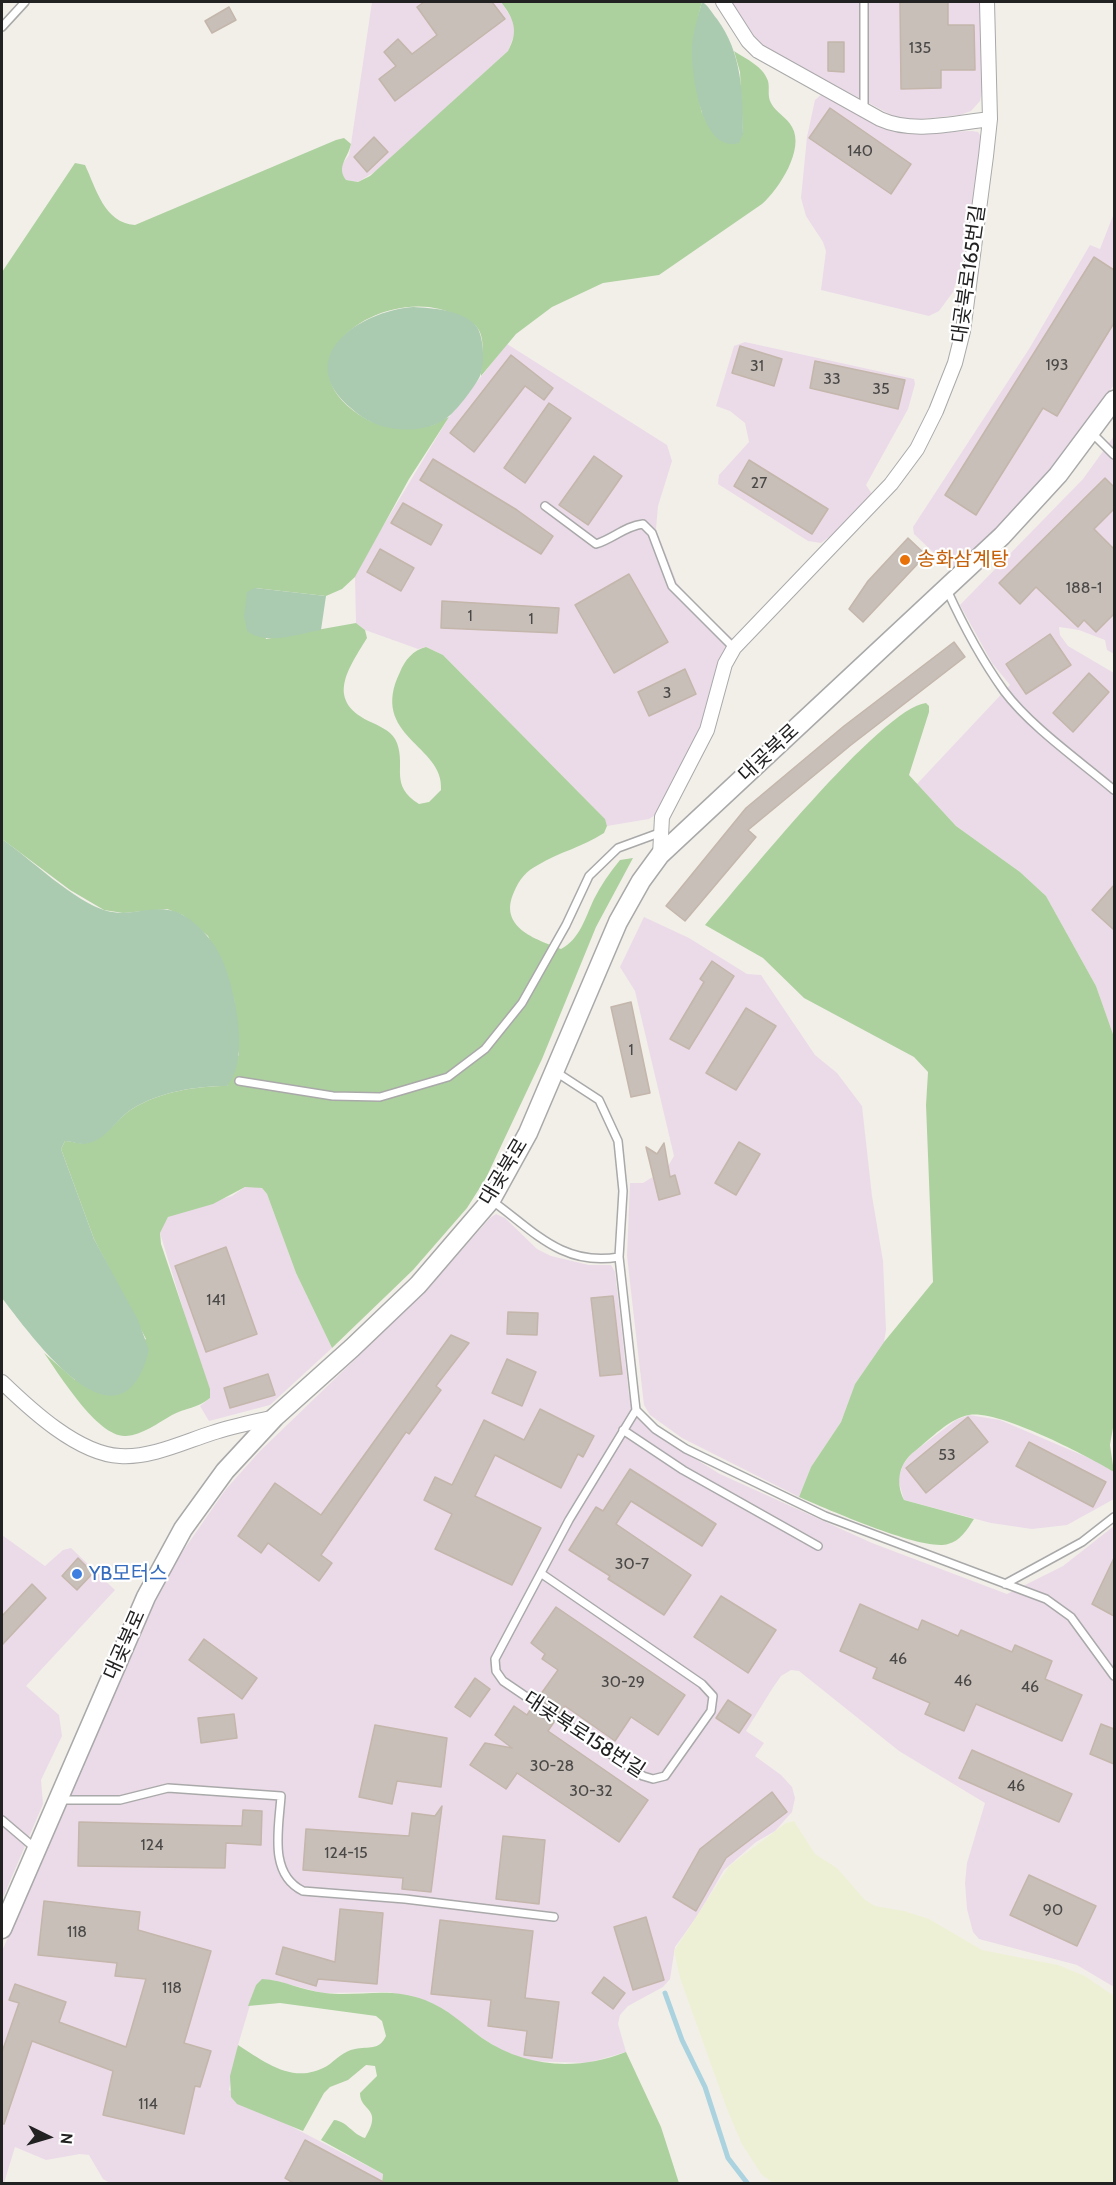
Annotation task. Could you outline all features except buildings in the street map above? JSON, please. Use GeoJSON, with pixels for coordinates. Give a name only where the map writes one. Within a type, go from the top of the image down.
{"type":"FeatureCollection","features":[{"type":"Feature","properties":{"kind":"street"},"geometry":{"type":"LineString","coordinates":[[723,2],[748,41],[758,51],[892,124],[926,126],[990,119]]}},
{"type":"Feature","properties":{"kind":"street","name":"대곶북로165번길"},"geometry":{"type":"LineString","coordinates":[[660,855],[659,833],[662,817],[707,729],[723,669],[734,648],[891,484],[917,449],[936,411],[955,363],[963,331],[990,119],[987,2]]}},
{"type":"Feature","properties":{"kind":"street","name":"대곶북로"},"geometry":{"type":"LineString","coordinates":[[2,1929],[146,1597],[183,1529],[225,1471],[275,1417],[418,1285],[491,1200],[528,1133],[618,922],[641,881],[660,855],[947,590],[1042,492],[1114,400]]}},
{"type":"Feature","properties":{"kind":"street"},"geometry":{"type":"LineString","coordinates":[[2,1382],[57,1429],[89,1447],[119,1456],[157,1451],[216,1432],[275,1417]]}},
{"type":"Feature","properties":{"kind":"lane"},"geometry":{"type":"LineString","coordinates":[[2,27],[24,2]]}},
{"type":"Feature","properties":{"kind":"lane"},"geometry":{"type":"LineString","coordinates":[[864,2],[864,110]]}},
{"type":"Feature","properties":{"kind":"lane"},"geometry":{"type":"LineString","coordinates":[[1091,432],[1114,455]]}},
{"type":"Feature","properties":{"kind":"lane"},"geometry":{"type":"LineString","coordinates":[[545,506],[596,544],[609,540],[630,525],[643,524],[652,533],[672,586],[734,648]]}},
{"type":"Feature","properties":{"kind":"lane"},"geometry":{"type":"LineString","coordinates":[[947,590],[981,656],[1005,693],[1052,738],[1114,790]]}},
{"type":"Feature","properties":{"kind":"lane"},"geometry":{"type":"LineString","coordinates":[[240,1081],[333,1096],[380,1097],[448,1077],[485,1049],[522,1004],[566,925],[589,876],[618,848],[659,833]]}},
{"type":"Feature","properties":{"kind":"lane"},"geometry":{"type":"LineString","coordinates":[[554,1071],[599,1100],[614,1130],[622,1170],[619,1257],[636,1410],[655,1429],[686,1449],[825,1516],[1059,1606],[1071,1617],[1114,1676]]}},
{"type":"Feature","properties":{"kind":"lane"},"geometry":{"type":"LineString","coordinates":[[491,1200],[525,1224],[544,1243],[571,1255],[605,1260],[619,1257]]}},
{"type":"Feature","properties":{"kind":"lane","name":"대곶북로158번길"},"geometry":{"type":"LineString","coordinates":[[542,1575],[702,1684],[713,1696],[711,1711],[665,1776],[653,1779],[643,1776],[503,1682],[496,1671],[495,1659],[542,1575],[569,1520],[636,1410]]}},
{"type":"Feature","properties":{"kind":"lane"},"geometry":{"type":"LineString","coordinates":[[623,1430],[682,1470],[818,1546]]}},
{"type":"Feature","properties":{"kind":"lane"},"geometry":{"type":"LineString","coordinates":[[1005,1584],[1083,1542],[1114,1517]]}},
{"type":"Feature","properties":{"kind":"lane"},"geometry":{"type":"LineString","coordinates":[[57,1800],[120,1800],[168,1788],[281,1796],[278,1851],[284,1873],[291,1885],[303,1891],[405,1899],[554,1917]]}},
{"type":"Feature","properties":{"kind":"lane"},"geometry":{"type":"LineString","coordinates":[[2,1820],[36,1849]]}},
{"type":"Feature","properties":{"kind":"shaded area"},"geometry":{"type":"Polygon","coordinates":[[[372,2],[501,2],[514,22],[516,30],[508,51],[381,168],[358,182],[346,180],[341,174],[341,166],[349,155],[372,2]]]}},
{"type":"Feature","properties":{"kind":"shaded area"},"geometry":{"type":"Polygon","coordinates":[[[730,2],[981,2],[983,87],[980,101],[971,111],[960,115],[913,120],[895,117],[765,48],[753,37],[730,2]]]}},
{"type":"Feature","properties":{"kind":"shaded area"},"geometry":{"type":"Polygon","coordinates":[[[823,93],[882,128],[906,133],[972,131],[978,132],[982,138],[964,256],[953,292],[939,311],[929,316],[821,290],[826,251],[823,242],[806,216],[801,198],[807,137],[815,100],[823,93]]]}},
{"type":"Feature","properties":{"kind":"shaded area"},"geometry":{"type":"Polygon","coordinates":[[[1114,213],[1114,385],[1047,474],[1002,524],[952,570],[914,534],[913,527],[1029,349],[1090,245],[1100,249],[1114,213]]]}},
{"type":"Feature","properties":{"kind":"shaded area"},"geometry":{"type":"Polygon","coordinates":[[[745,342],[914,379],[915,384],[908,409],[866,485],[872,494],[836,532],[821,543],[808,541],[718,484],[719,475],[749,442],[745,423],[730,411],[716,406],[734,346],[745,342]]]}},
{"type":"Feature","properties":{"kind":"shaded area"},"geometry":{"type":"Polygon","coordinates":[[[507,344],[667,445],[672,461],[658,506],[656,529],[677,583],[698,607],[734,640],[696,742],[654,816],[649,819],[607,826],[604,818],[443,655],[426,647],[418,649],[365,630],[356,623],[355,577],[374,541],[449,417],[507,344]]]}},
{"type":"Feature","properties":{"kind":"shaded area"},"geometry":{"type":"Polygon","coordinates":[[[1114,436],[1114,654],[1107,650],[1105,640],[1079,630],[1059,627],[1060,635],[1068,646],[1114,673],[1114,1037],[1096,986],[1046,896],[1020,872],[956,826],[917,784],[1010,685],[992,663],[960,605],[1083,479],[1114,436]]]}},
{"type":"Feature","properties":{"kind":"shaded area"},"geometry":{"type":"Polygon","coordinates":[[[644,917],[689,938],[747,974],[761,975],[815,1055],[837,1073],[862,1106],[872,1196],[883,1261],[886,1330],[884,1342],[855,1384],[841,1422],[811,1467],[799,1497],[682,1438],[650,1415],[644,1405],[627,1256],[630,1183],[643,1183],[667,1168],[674,1156],[635,991],[620,967],[644,917]]]}},
{"type":"Feature","properties":{"kind":"shaded area"},"geometry":{"type":"Polygon","coordinates":[[[245,1187],[262,1188],[267,1194],[296,1273],[332,1348],[270,1405],[209,1421],[200,1406],[210,1398],[160,1233],[168,1217],[177,1212],[232,1196],[245,1187]]]}},
{"type":"Feature","properties":{"kind":"shaded area"},"geometry":{"type":"Polygon","coordinates":[[[496,1214],[505,1218],[537,1249],[551,1256],[589,1265],[611,1265],[615,1272],[629,1395],[635,1416],[656,1435],[720,1474],[872,1543],[1007,1594],[1063,1566],[1114,1526],[1114,1987],[1077,1965],[979,1939],[973,1932],[967,1909],[965,1883],[967,1863],[985,1803],[899,1751],[799,1671],[791,1670],[781,1676],[746,1731],[764,1743],[755,1756],[781,1775],[792,1787],[795,1798],[792,1812],[775,1831],[756,1842],[724,1870],[698,1915],[675,1947],[670,1979],[663,1987],[628,2006],[620,2015],[618,2024],[626,2052],[588,2063],[527,2061],[499,2049],[424,2000],[389,1992],[322,1993],[272,1980],[256,1985],[238,2045],[229,2090],[277,2119],[383,2174],[382,2183],[110,2183],[103,2179],[89,2155],[80,2154],[46,2160],[15,2147],[2,2184],[2,1951],[143,1626],[176,1561],[226,1489],[260,1451],[426,1291],[496,1214]]]}},
{"type":"Feature","properties":{"kind":"shaded area"},"geometry":{"type":"Polygon","coordinates":[[[969,1415],[1000,1420],[1096,1461],[1114,1472],[1114,1499],[1067,1525],[1032,1529],[991,1523],[904,1500],[898,1479],[903,1465],[911,1454],[956,1420],[969,1415]]]}},
{"type":"Feature","properties":{"kind":"shaded area"},"geometry":{"type":"Polygon","coordinates":[[[2,1535],[45,1566],[63,1550],[71,1548],[115,1590],[26,1686],[59,1715],[62,1736],[41,1780],[43,1804],[2,1900],[2,1535]]]}},
{"type":"Feature","properties":{"kind":"green space"},"geometry":{"type":"Polygon","coordinates":[[[501,2],[702,2],[698,16],[694,57],[702,113],[743,134],[740,72],[734,51],[754,63],[766,76],[771,103],[787,120],[795,136],[793,157],[776,189],[762,204],[659,275],[603,283],[552,307],[516,334],[481,376],[483,350],[479,331],[475,325],[460,317],[432,308],[401,308],[373,316],[349,331],[334,351],[329,373],[339,396],[366,419],[389,426],[426,427],[449,417],[409,479],[355,577],[342,589],[326,596],[255,588],[266,639],[356,623],[365,630],[367,638],[347,674],[344,696],[349,706],[358,715],[393,736],[399,752],[401,783],[410,797],[419,804],[429,802],[441,790],[439,775],[432,762],[400,726],[393,712],[393,694],[400,672],[407,660],[417,650],[426,647],[443,655],[605,819],[607,826],[604,833],[546,860],[530,870],[521,880],[510,904],[511,914],[515,923],[530,936],[561,949],[568,945],[585,921],[597,894],[616,865],[620,860],[633,858],[596,927],[542,1059],[486,1178],[467,1208],[413,1270],[332,1348],[296,1273],[267,1194],[262,1188],[245,1187],[213,1204],[168,1217],[160,1233],[161,1244],[210,1389],[210,1398],[138,1433],[126,1436],[115,1434],[103,1427],[80,1403],[44,1353],[75,1380],[146,1339],[94,1239],[61,1149],[65,1141],[81,1143],[97,1139],[126,1113],[154,1098],[190,1089],[227,1086],[239,1054],[234,999],[208,936],[183,915],[167,909],[123,913],[104,910],[70,890],[2,839],[2,272],[75,163],[85,165],[97,194],[108,211],[124,223],[135,225],[344,138],[351,144],[342,167],[346,180],[358,182],[370,176],[508,51],[514,25],[501,2]]]}},
{"type":"Feature","properties":{"kind":"green space"},"geometry":{"type":"Polygon","coordinates":[[[702,2],[710,9],[725,32],[736,60],[742,104],[743,134],[739,143],[726,143],[715,136],[707,124],[696,92],[692,47],[702,2]]]}},
{"type":"Feature","properties":{"kind":"green space"},"geometry":{"type":"Polygon","coordinates":[[[413,307],[448,311],[471,321],[477,327],[481,338],[483,365],[478,380],[466,397],[444,420],[431,426],[404,430],[379,425],[362,417],[335,390],[328,372],[330,355],[339,340],[354,328],[372,317],[392,310],[413,307]]]}},
{"type":"Feature","properties":{"kind":"green space"},"geometry":{"type":"Polygon","coordinates":[[[255,588],[326,596],[321,630],[273,638],[264,638],[247,631],[244,616],[247,592],[255,588]]]}},
{"type":"Feature","properties":{"kind":"green space"},"geometry":{"type":"Polygon","coordinates":[[[926,703],[929,706],[929,712],[909,775],[956,826],[1020,872],[1046,896],[1096,986],[1114,1037],[1114,1422],[1110,1445],[1114,1472],[1021,1427],[983,1415],[962,1417],[940,1430],[910,1456],[900,1473],[899,1480],[904,1500],[974,1519],[960,1538],[948,1544],[935,1545],[874,1528],[799,1497],[811,1467],[841,1422],[855,1384],[884,1342],[933,1282],[926,1105],[928,1072],[914,1057],[804,998],[763,958],[705,925],[778,839],[846,765],[905,712],[926,703]]]}},
{"type":"Feature","properties":{"kind":"green space"},"geometry":{"type":"Polygon","coordinates":[[[2,839],[67,889],[94,906],[117,913],[164,909],[174,911],[189,919],[206,934],[219,953],[227,972],[236,1006],[238,1059],[234,1074],[227,1086],[190,1089],[154,1098],[126,1113],[98,1140],[83,1144],[65,1141],[61,1149],[94,1239],[138,1320],[149,1350],[136,1382],[119,1395],[98,1393],[77,1381],[34,1339],[2,1298],[2,839]]]}},
{"type":"Feature","properties":{"kind":"green space"},"geometry":{"type":"Polygon","coordinates":[[[794,1821],[815,1854],[837,1868],[865,1900],[875,1906],[904,1911],[929,1919],[982,1950],[1058,1965],[1085,1976],[1114,1996],[1114,2183],[774,2184],[761,2174],[742,2144],[727,2109],[680,1978],[674,1951],[729,1866],[786,1823],[794,1821]]]}},
{"type":"Feature","properties":{"kind":"green space"},"geometry":{"type":"Polygon","coordinates":[[[262,1979],[325,1993],[387,1993],[412,1996],[441,2008],[499,2048],[534,2061],[571,2064],[608,2058],[626,2052],[661,2127],[679,2183],[382,2183],[383,2174],[321,2140],[334,2120],[365,2138],[370,2128],[372,2115],[363,2104],[360,2093],[377,2076],[375,2066],[366,2065],[348,2080],[330,2087],[324,2093],[303,2131],[237,2104],[231,2097],[230,2076],[238,2045],[270,2065],[303,2073],[327,2066],[351,2050],[377,2046],[386,2036],[382,2021],[376,2016],[280,2003],[248,2006],[256,1985],[262,1979]]]}},
{"type":"Feature","properties":{"kind":"waterway"},"geometry":{"type":"LineString","coordinates":[[665,1993],[682,2040],[705,2087],[728,2158],[748,2184]]}},
{"type":"Feature","properties":{"kind":"place","name":"송화삼계탕"},"geometry":{"type":"Point","coordinates":[905,560]}},
{"type":"Feature","properties":{"kind":"place","name":"YB모터스"},"geometry":{"type":"Point","coordinates":[77,1574]}}]}
